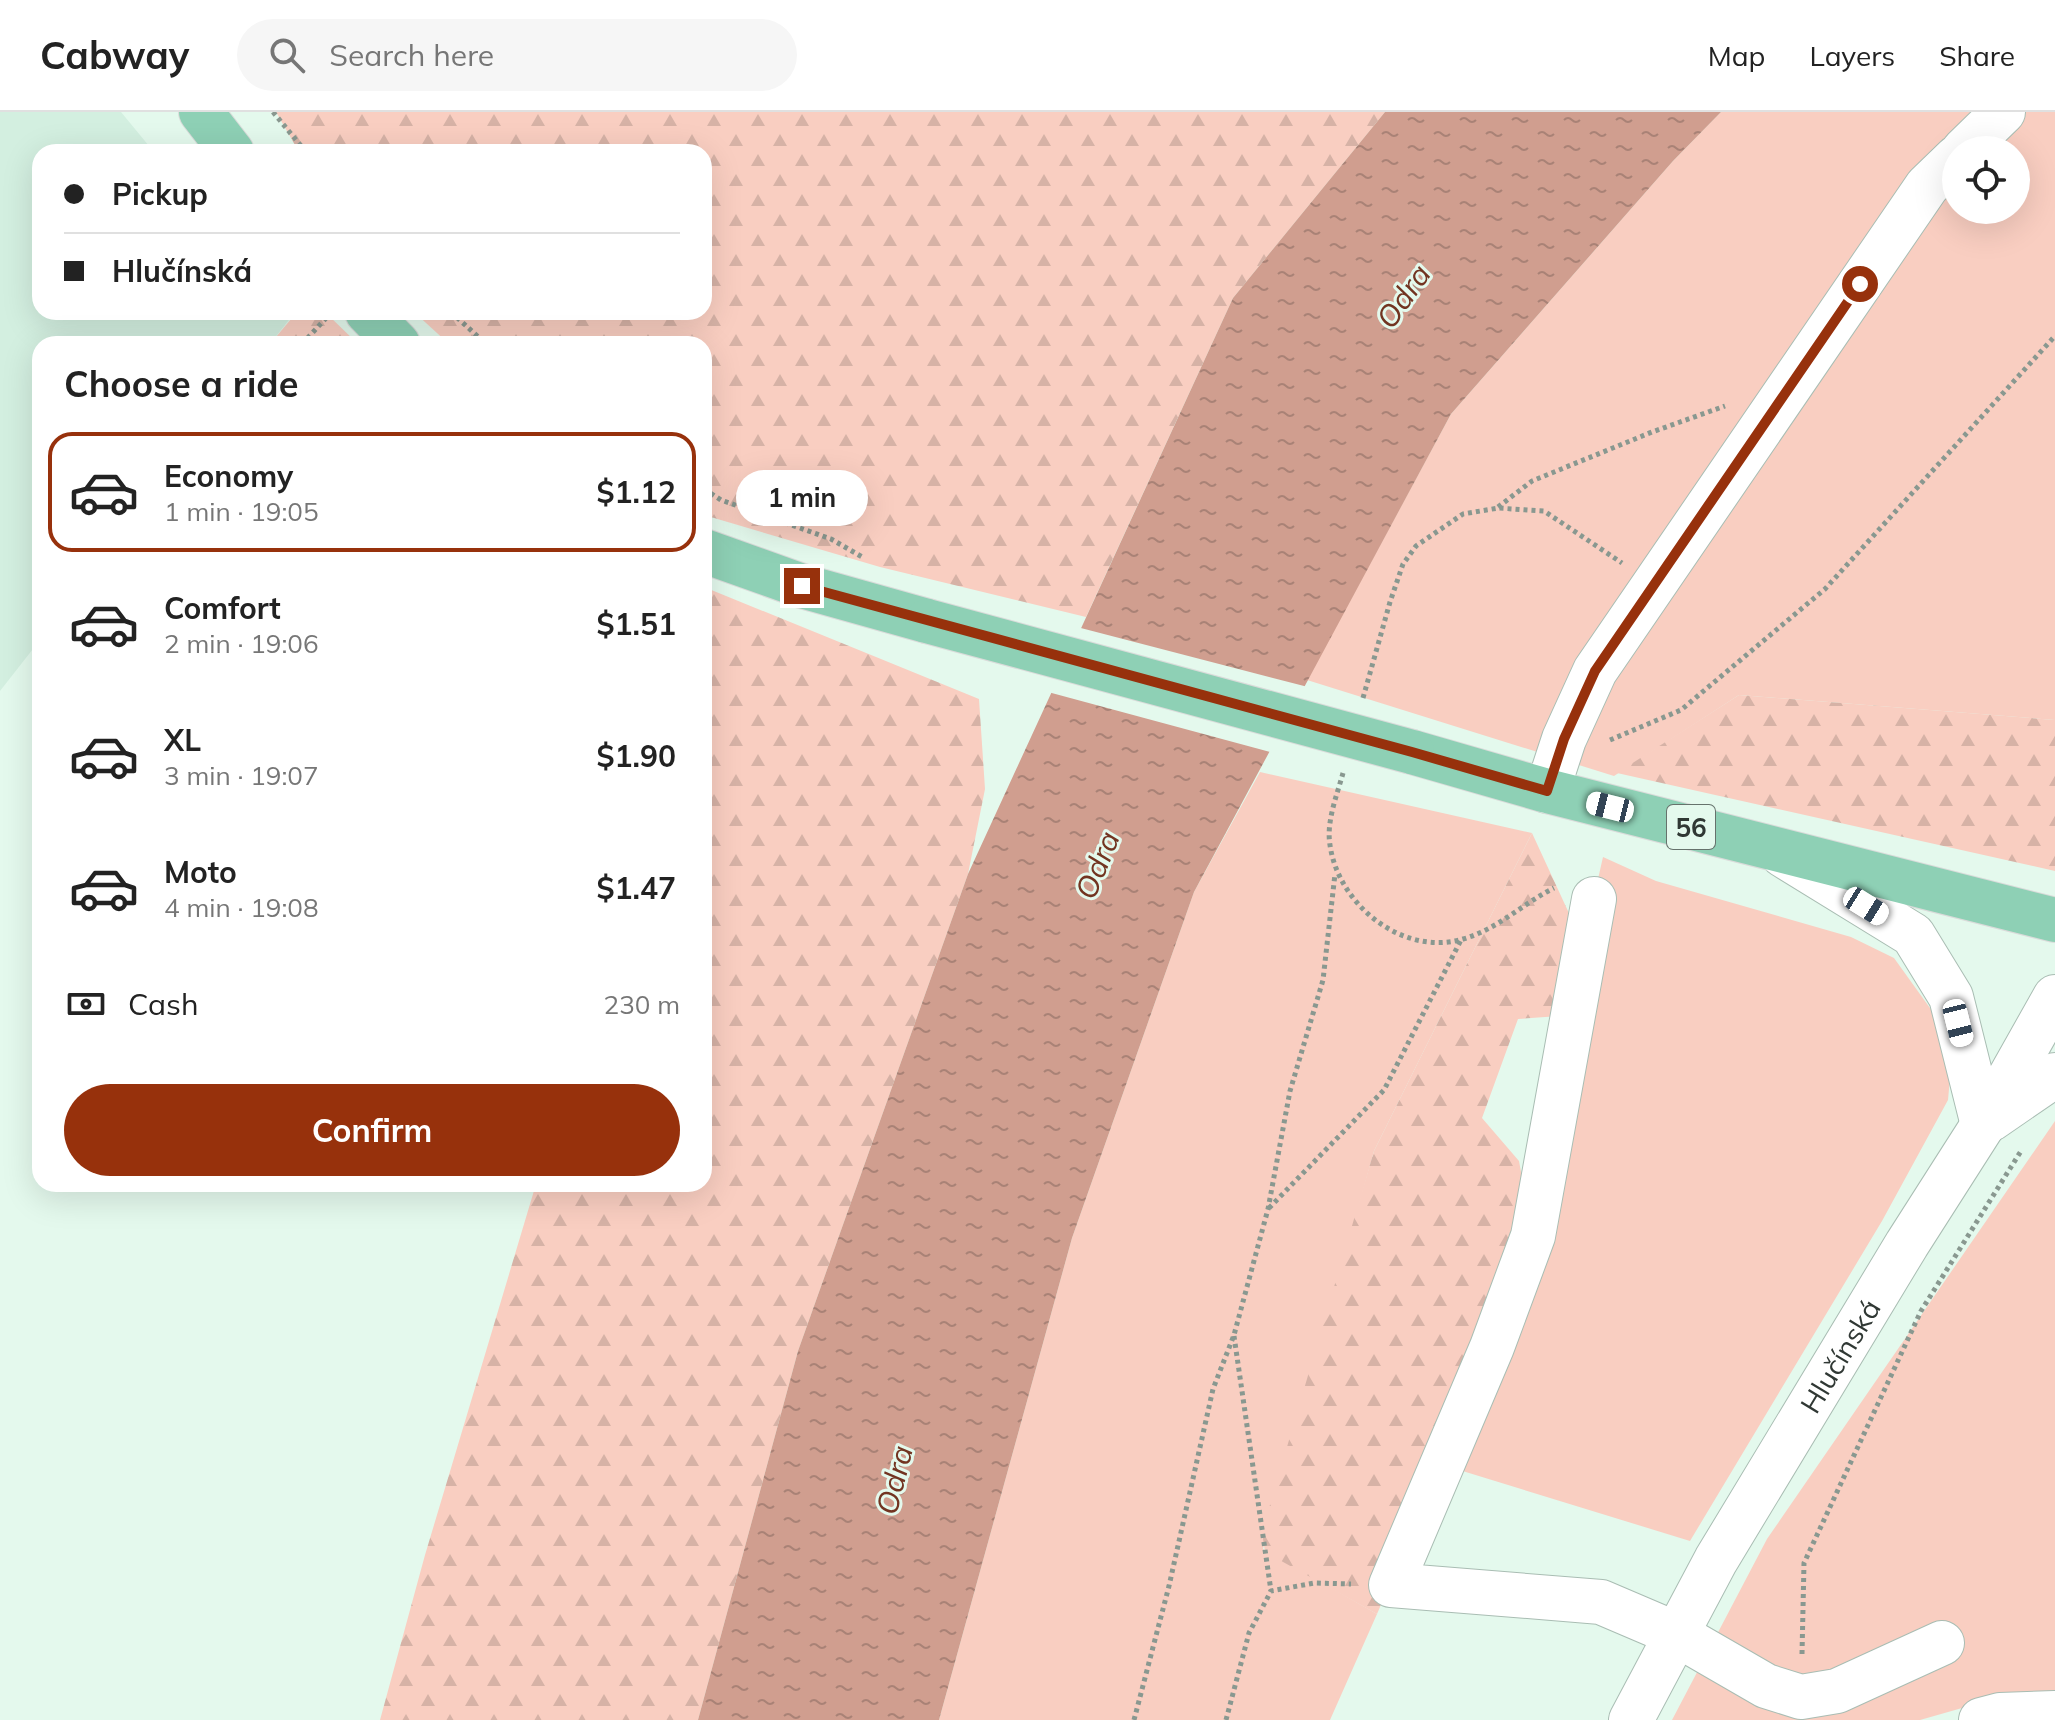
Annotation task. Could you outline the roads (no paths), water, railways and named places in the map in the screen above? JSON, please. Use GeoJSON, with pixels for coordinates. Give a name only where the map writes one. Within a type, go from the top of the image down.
{"type":"FeatureCollection","features":[{"type":"Feature","properties":{"kind":"main road"},"geometry":{"type":"LineString","coordinates":[[201,112],[226,144]]}},
{"type":"Feature","properties":{"kind":"main road"},"geometry":{"type":"LineString","coordinates":[[375,320],[390,336]]}},
{"type":"Feature","properties":{"kind":"main road","name":"56"},"geometry":{"type":"LineString","coordinates":[[712,554],[802,586],[1547,791],[2055,920]]}},
{"type":"Feature","properties":{"kind":"street"},"geometry":{"type":"LineString","coordinates":[[1978,136],[2003,112]]}},
{"type":"Feature","properties":{"kind":"street"},"geometry":{"type":"LineString","coordinates":[[1547,791],[1564,739],[1595,671],[1927,186],[1942,172]]}},
{"type":"Feature","properties":{"kind":"street"},"geometry":{"type":"LineString","coordinates":[[1771,848],[1913,935],[1951,997],[1983,1125],[2055,1075]]}},
{"type":"Feature","properties":{"kind":"street"},"geometry":{"type":"LineString","coordinates":[[1594,899],[1533,1236],[1492,1347],[1391,1585],[1601,1602],[1676,1634],[1766,1686],[1801,1697],[1837,1691],[1942,1643]]}},
{"type":"Feature","properties":{"kind":"street","name":"Hlučínská"},"geometry":{"type":"LineString","coordinates":[[1631,1720],[1764,1479],[1983,1125],[2055,997]]}},
{"type":"Feature","properties":{"kind":"street"},"geometry":{"type":"LineString","coordinates":[[1981,1720],[2000,1715],[2055,1713]]}},
{"type":"Feature","properties":{"kind":"water","name":"Odra"},"geometry":{"type":"Polygon","coordinates":[[[1385,112],[1721,112],[1673,161],[1451,414],[1194,892],[1072,1238],[939,1720],[698,1720],[798,1351],[968,874],[1233,298],[1385,112]]]}}]}
